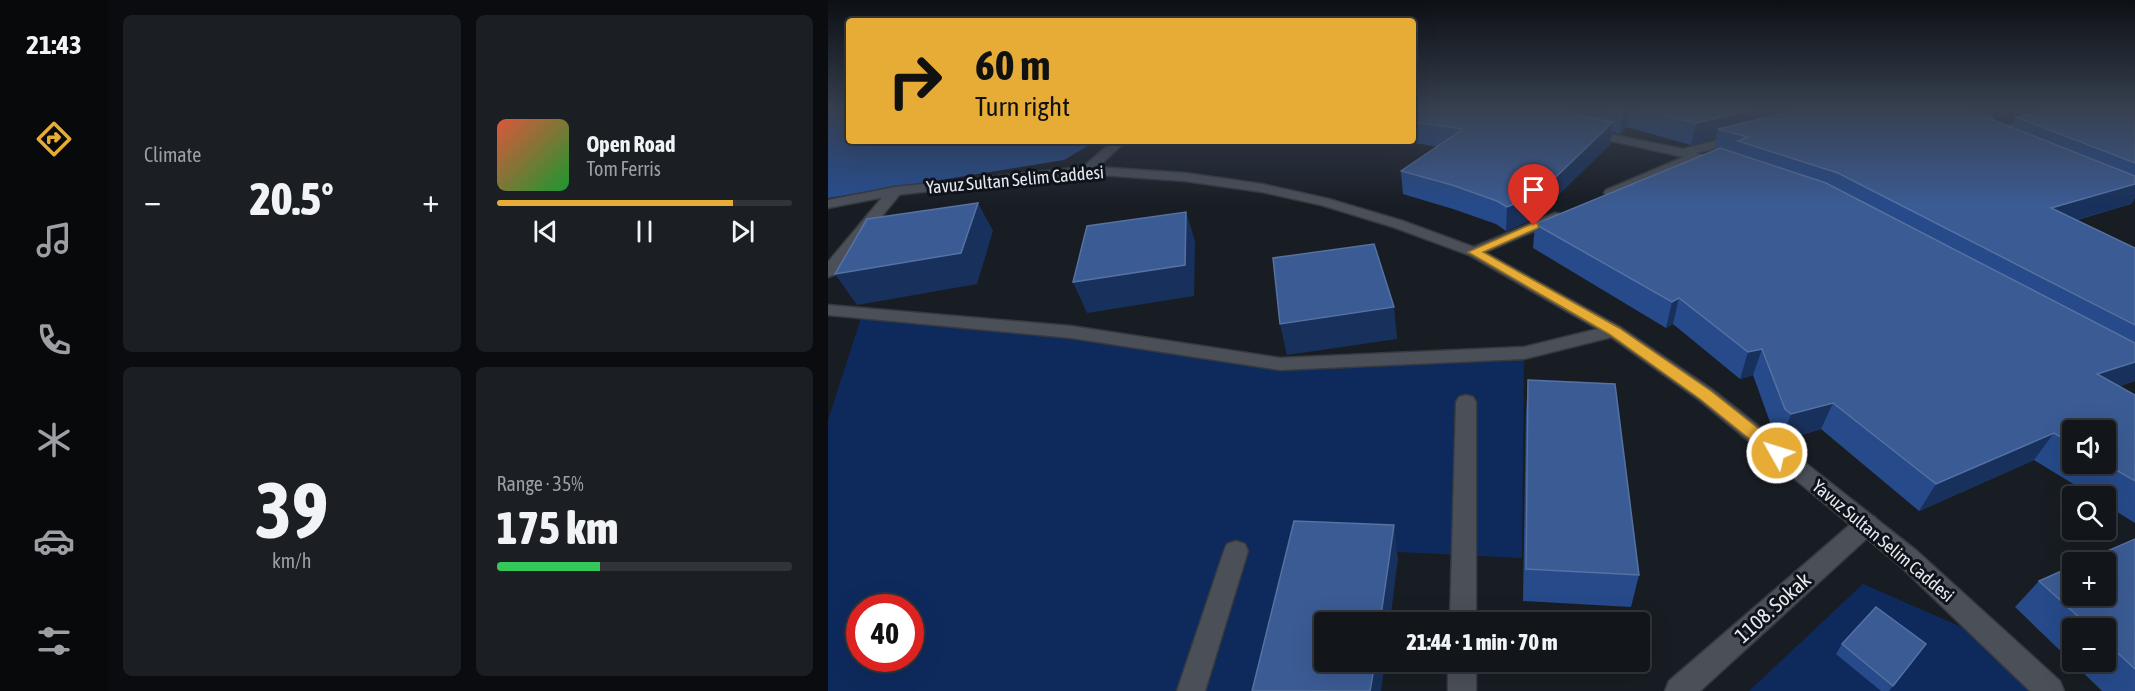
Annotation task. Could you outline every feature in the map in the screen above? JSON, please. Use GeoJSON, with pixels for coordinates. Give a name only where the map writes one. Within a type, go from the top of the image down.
{"type":"FeatureCollection","features":[{"type":"Feature","properties":{"kind":"street"},"geometry":{"type":"LineString","coordinates":[[1621,140],[1689,155],[1738,172]]}},
{"type":"Feature","properties":{"kind":"street"},"geometry":{"type":"LineString","coordinates":[[1600,198],[1689,155],[1736,140]]}},
{"type":"Feature","properties":{"kind":"street"},"geometry":{"type":"LineString","coordinates":[[1087,170],[1117,144]]}},
{"type":"Feature","properties":{"kind":"street","name":"Yavuz Sultan Selim Caddesi"},"geometry":{"type":"LineString","coordinates":[[828,204],[895,191],[1087,170],[1185,177],[1262,188],[1324,202],[1367,214],[1474,252],[1614,331],[1706,395],[1908,558],[2050,691]]}},
{"type":"Feature","properties":{"kind":"street"},"geometry":{"type":"LineString","coordinates":[[828,272],[895,191]]}},
{"type":"Feature","properties":{"kind":"street"},"geometry":{"type":"LineString","coordinates":[[1474,252],[1569,211]]}},
{"type":"Feature","properties":{"kind":"street"},"geometry":{"type":"LineString","coordinates":[[828,310],[862,315],[1071,332],[1280,364],[1524,353],[1614,331]]}},
{"type":"Feature","properties":{"kind":"street"},"geometry":{"type":"LineString","coordinates":[[1463,612],[1466,402]]}},
{"type":"Feature","properties":{"kind":"street","name":"1108. Sokak"},"geometry":{"type":"LineString","coordinates":[[1679,691],[1867,524]]}},
{"type":"Feature","properties":{"kind":"street"},"geometry":{"type":"LineString","coordinates":[[1191,691],[1236,551]]}},
{"type":"Feature","properties":{"kind":"street"},"geometry":{"type":"LineString","coordinates":[[1462,672],[1462,691]]}},
{"type":"Feature","properties":{"kind":"shaded area"},"geometry":{"type":"Polygon","coordinates":[[[828,140],[846,140],[846,144],[1091,144],[1064,160],[828,198],[828,140]]]}},
{"type":"Feature","properties":{"kind":"shaded area"},"geometry":{"type":"Polygon","coordinates":[[[862,315],[1071,332],[1280,364],[1524,353],[1522,558],[1294,547],[1264,691],[828,691],[828,420],[862,315]]]}},
{"type":"Feature","properties":{"kind":"shaded area"},"geometry":{"type":"Polygon","coordinates":[[[1863,584],[1966,629],[2029,691],[1749,691],[1863,584]]]}},
{"type":"Feature","properties":{"kind":"building"},"geometry":{"type":"Polygon","coordinates":[[[1446,140],[1594,140],[1537,195],[1507,207],[1497,201],[1452,185],[1401,171],[1446,140]]]}},
{"type":"Feature","properties":{"kind":"building"},"geometry":{"type":"Polygon","coordinates":[[[2045,140],[2135,176],[2135,184],[2051,208],[2135,248],[2135,325],[1838,173],[1738,141],[2045,140]]]}},
{"type":"Feature","properties":{"kind":"building"},"geometry":{"type":"Polygon","coordinates":[[[2076,140],[2135,140],[2135,163],[2076,140]]]}},
{"type":"Feature","properties":{"kind":"building"},"geometry":{"type":"Polygon","coordinates":[[[1720,148],[1826,183],[2135,343],[2135,362],[2097,374],[2135,395],[2135,481],[2116,470],[2116,420],[2062,420],[2062,438],[2054,433],[1936,484],[1833,403],[1791,414],[1785,409],[1762,349],[1748,352],[1679,298],[1672,302],[1535,224],[1720,148]]]}},
{"type":"Feature","properties":{"kind":"building"},"geometry":{"type":"Polygon","coordinates":[[[978,203],[961,253],[835,274],[867,219],[978,203]]]}},
{"type":"Feature","properties":{"kind":"building"},"geometry":{"type":"Polygon","coordinates":[[[1186,212],[1185,265],[1073,282],[1087,226],[1186,212]]]}},
{"type":"Feature","properties":{"kind":"building"},"geometry":{"type":"Polygon","coordinates":[[[1374,244],[1394,307],[1280,324],[1273,258],[1374,244]]]}},
{"type":"Feature","properties":{"kind":"building"},"geometry":{"type":"Polygon","coordinates":[[[1528,380],[1615,384],[1639,575],[1526,569],[1528,380]]]}},
{"type":"Feature","properties":{"kind":"building"},"geometry":{"type":"Polygon","coordinates":[[[1294,521],[1394,525],[1381,612],[1314,612],[1314,672],[1373,672],[1370,691],[1252,691],[1294,521]]]}},
{"type":"Feature","properties":{"kind":"building"},"geometry":{"type":"Polygon","coordinates":[[[2135,539],[2135,669],[2116,651],[2116,618],[2080,618],[2067,606],[2116,606],[2116,552],[2105,552],[2135,539]]]}},
{"type":"Feature","properties":{"kind":"building"},"geometry":{"type":"Polygon","coordinates":[[[2062,571],[2062,602],[2039,581],[2062,571]]]}},
{"type":"Feature","properties":{"kind":"building"},"geometry":{"type":"Polygon","coordinates":[[[1876,607],[1926,644],[1893,686],[1842,644],[1876,607]]]}},
{"type":"Feature","properties":{"kind":"route"},"geometry":{"type":"LineString","coordinates":[[1534,226],[1474,252],[1614,331],[1706,395],[1777,453]]}}]}
